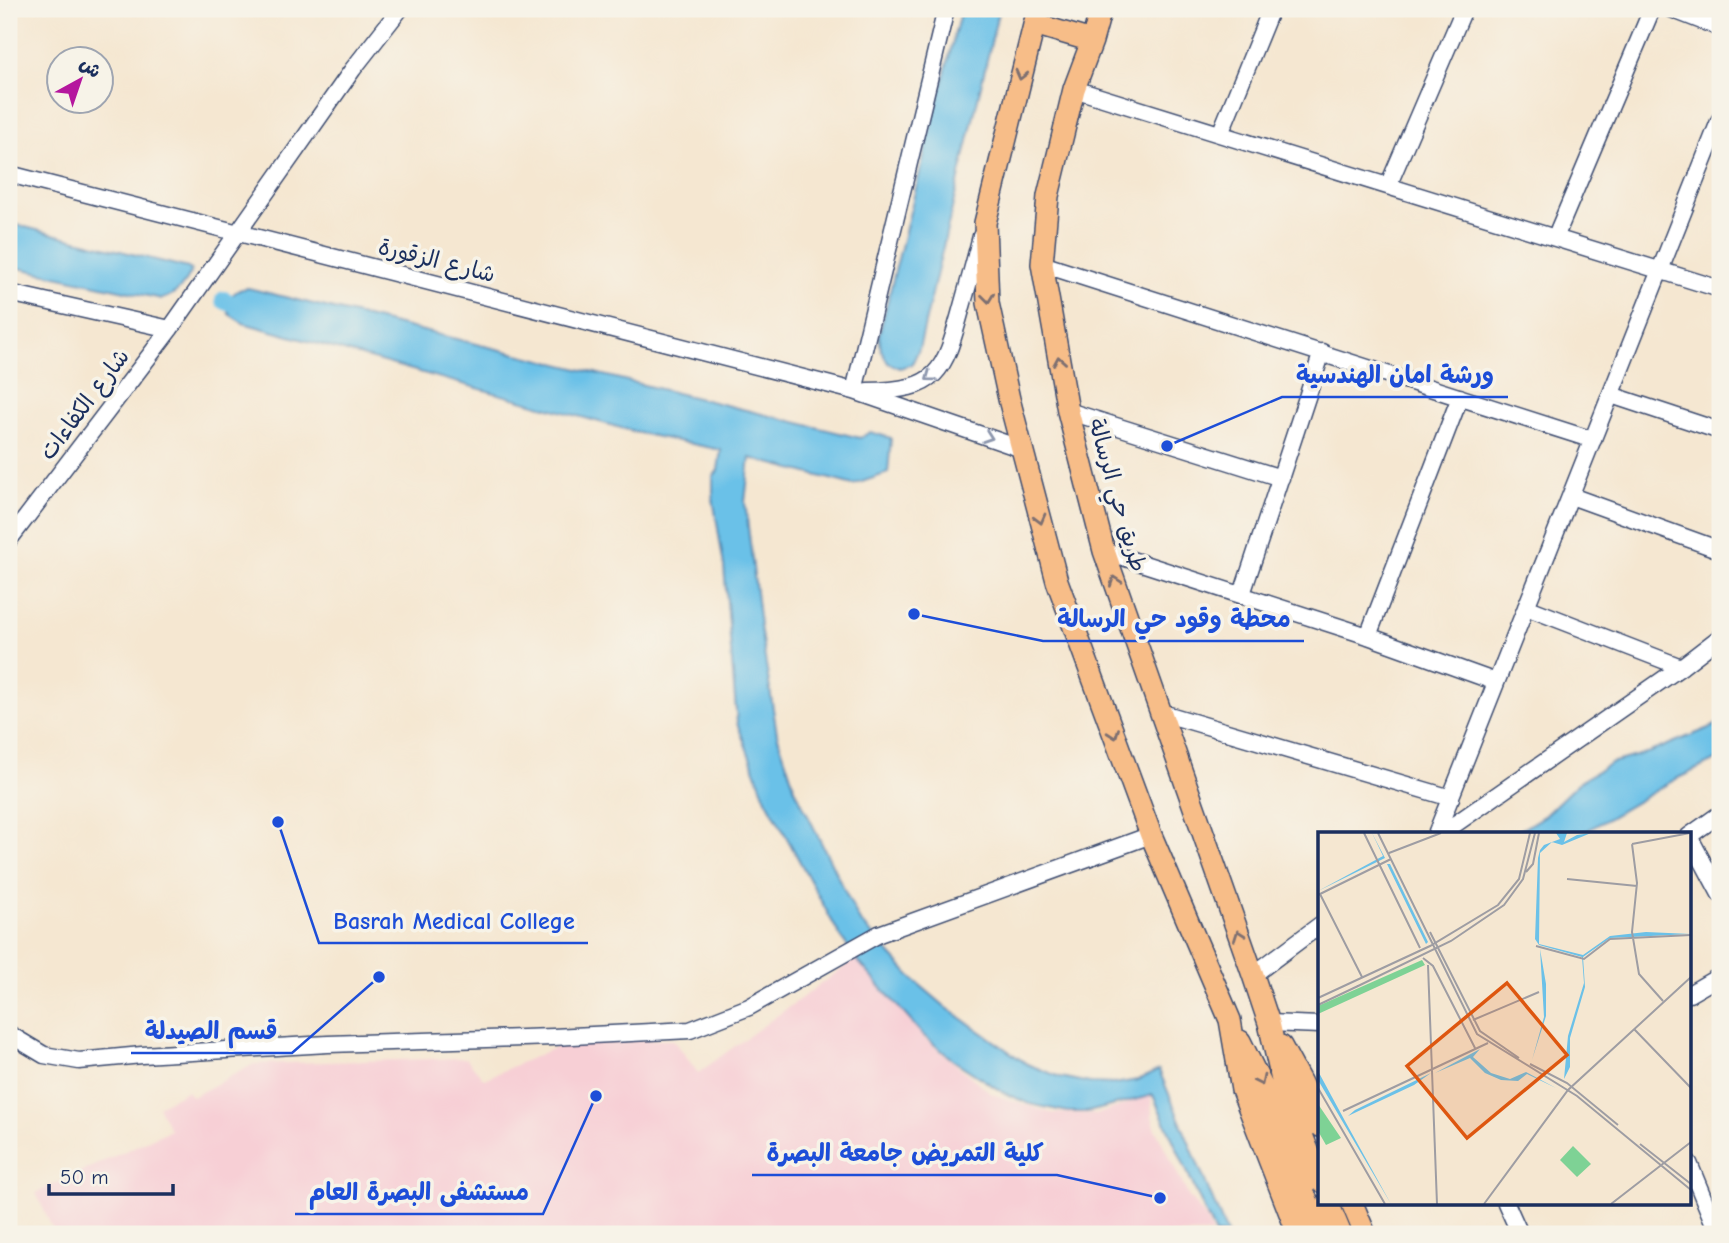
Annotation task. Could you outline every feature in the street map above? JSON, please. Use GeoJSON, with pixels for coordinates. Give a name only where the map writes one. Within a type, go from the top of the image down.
{"type":"FeatureCollection","features":[{"type":"Feature","properties":{"kind":"main road","name":"طريق حي الرسالة"},"geometry":{"type":"LineString","coordinates":[[1101,9],[1074,89],[1048,196],[1042,264],[1068,411],[1104,551],[1253,975],[1269,1023],[1284,1089],[1318,1176]]}},
{"type":"Feature","properties":{"kind":"main road"},"geometry":{"type":"LineString","coordinates":[[1092,41],[1036,16],[985,223],[988,303],[1022,449],[1057,581],[1151,835],[1230,1020],[1265,1092],[1320,1234]]}},
{"type":"Feature","properties":{"kind":"main road"},"geometry":{"type":"LineString","coordinates":[[1230,1020],[1242,1090],[1298,1234]]}},
{"type":"Feature","properties":{"kind":"main road"},"geometry":{"type":"LineString","coordinates":[[1269,1023],[1318,1121]]}},
{"type":"Feature","properties":{"kind":"main road"},"geometry":{"type":"LineString","coordinates":[[1328,1204],[1341,1234]]}},
{"type":"Feature","properties":{"kind":"main road"},"geometry":{"type":"LineString","coordinates":[[1352,1204],[1365,1234]]}},
{"type":"Feature","properties":{"kind":"street","name":"شارع الكفاءات"},"geometry":{"type":"LineString","coordinates":[[9,540],[170,330],[353,69],[400,9]]}},
{"type":"Feature","properties":{"kind":"street"},"geometry":{"type":"LineString","coordinates":[[854,391],[946,9]]}},
{"type":"Feature","properties":{"kind":"street"},"geometry":{"type":"LineString","coordinates":[[1220,134],[1271,9]]}},
{"type":"Feature","properties":{"kind":"street"},"geometry":{"type":"LineString","coordinates":[[1388,186],[1464,9]]}},
{"type":"Feature","properties":{"kind":"street"},"geometry":{"type":"LineString","coordinates":[[1555,238],[1652,9]]}},
{"type":"Feature","properties":{"kind":"street"},"geometry":{"type":"LineString","coordinates":[[1671,9],[1720,28]]}},
{"type":"Feature","properties":{"kind":"street"},"geometry":{"type":"LineString","coordinates":[[1074,89],[1720,289]]}},
{"type":"Feature","properties":{"kind":"street"},"geometry":{"type":"LineString","coordinates":[[1440,832],[1496,682],[1720,120]]}},
{"type":"Feature","properties":{"kind":"street","name":"شارع الزقورة"},"geometry":{"type":"LineString","coordinates":[[9,174],[854,391],[1022,449]]}},
{"type":"Feature","properties":{"kind":"street","name":"شارع الزقورة"},"geometry":{"type":"LineString","coordinates":[[854,391],[909,388],[934,376],[941,368],[953,343],[985,223]]}},
{"type":"Feature","properties":{"kind":"street"},"geometry":{"type":"LineString","coordinates":[[1042,264],[1593,440]]}},
{"type":"Feature","properties":{"kind":"street"},"geometry":{"type":"LineString","coordinates":[[10,296],[170,330]]}},
{"type":"Feature","properties":{"kind":"street"},"geometry":{"type":"LineString","coordinates":[[1242,594],[1322,352]]}},
{"type":"Feature","properties":{"kind":"street"},"geometry":{"type":"LineString","coordinates":[[1611,395],[1720,431]]}},
{"type":"Feature","properties":{"kind":"street"},"geometry":{"type":"LineString","coordinates":[[1368,636],[1460,397]]}},
{"type":"Feature","properties":{"kind":"street"},"geometry":{"type":"LineString","coordinates":[[1068,411],[1281,478]]}},
{"type":"Feature","properties":{"kind":"street"},"geometry":{"type":"LineString","coordinates":[[1571,496],[1720,550]]}},
{"type":"Feature","properties":{"kind":"street"},"geometry":{"type":"LineString","coordinates":[[1104,551],[1368,636],[1496,682]]}},
{"type":"Feature","properties":{"kind":"street"},"geometry":{"type":"LineString","coordinates":[[1526,607],[1681,667]]}},
{"type":"Feature","properties":{"kind":"street"},"geometry":{"type":"LineString","coordinates":[[1442,832],[1681,667],[1720,637]]}},
{"type":"Feature","properties":{"kind":"street"},"geometry":{"type":"LineString","coordinates":[[1159,712],[1451,798]]}},
{"type":"Feature","properties":{"kind":"street"},"geometry":{"type":"LineString","coordinates":[[1690,835],[1720,814]]}},
{"type":"Feature","properties":{"kind":"street"},"geometry":{"type":"LineString","coordinates":[[9,1034],[44,1055],[79,1061],[328,1044],[690,1030],[749,1007],[879,934],[1151,835]]}},
{"type":"Feature","properties":{"kind":"street"},"geometry":{"type":"LineString","coordinates":[[1690,838],[1720,894]]}},
{"type":"Feature","properties":{"kind":"street"},"geometry":{"type":"LineString","coordinates":[[1253,975],[1318,926]]}},
{"type":"Feature","properties":{"kind":"street"},"geometry":{"type":"LineString","coordinates":[[1690,993],[1720,976]]}},
{"type":"Feature","properties":{"kind":"street"},"geometry":{"type":"LineString","coordinates":[[1269,1023],[1318,1025]]}},
{"type":"Feature","properties":{"kind":"street"},"geometry":{"type":"LineString","coordinates":[[1690,1165],[1718,1234]]}},
{"type":"Feature","properties":{"kind":"street"},"geometry":{"type":"LineString","coordinates":[[1506,1204],[1520,1234]]}},
{"type":"Feature","properties":{"kind":"shaded area"},"geometry":{"type":"Polygon","coordinates":[[[855,959],[925,1039],[992,1094],[1051,1113],[1098,1114],[1151,1095],[1156,1130],[1189,1197],[1206,1218],[1212,1234],[55,1234],[36,1193],[170,1130],[158,1106],[187,1091],[192,1097],[254,1064],[466,1058],[484,1079],[568,1042],[587,1039],[674,1040],[698,1073],[855,959]]]}},
{"type":"Feature","properties":{"kind":"water"},"geometry":{"type":"Polygon","coordinates":[[[961,9],[999,9],[919,349],[912,364],[900,368],[888,363],[881,350],[879,335],[961,9]]]}},
{"type":"Feature","properties":{"kind":"water"},"geometry":{"type":"Polygon","coordinates":[[[9,223],[191,270],[181,288],[162,299],[9,266],[9,223]]]}},
{"type":"Feature","properties":{"kind":"water"},"geometry":{"type":"Polygon","coordinates":[[[248,288],[860,438],[870,432],[891,438],[888,473],[853,485],[750,458],[745,502],[761,633],[777,734],[795,789],[859,920],[914,980],[947,1008],[1027,1064],[1060,1077],[1114,1084],[1138,1080],[1159,1070],[1227,1234],[1215,1234],[1153,1095],[1088,1112],[1068,1112],[1030,1104],[1004,1093],[953,1060],[923,1035],[857,960],[839,934],[766,799],[737,723],[724,566],[713,498],[713,477],[718,470],[721,450],[639,433],[243,323],[229,314],[227,307],[234,293],[248,288]]]}},
{"type":"Feature","properties":{"kind":"water"},"geometry":{"type":"Polygon","coordinates":[[[1720,722],[1720,758],[1676,779],[1585,832],[1518,832],[1545,815],[1579,782],[1611,763],[1650,752],[1720,722]]]}},
{"type":"Feature","properties":{"kind":"waterway"},"geometry":{"type":"LineString","coordinates":[[224,300],[228,302]]}},
{"type":"Feature","properties":{"kind":"place","name":"ورشة امان الهندسية"},"geometry":{"type":"Point","coordinates":[1167,446]}},
{"type":"Feature","properties":{"kind":"place","name":"محطة وقود حي الرسالة"},"geometry":{"type":"Point","coordinates":[914,614]}},
{"type":"Feature","properties":{"kind":"place","name":"Basrah Medical College"},"geometry":{"type":"Point","coordinates":[278,822]}},
{"type":"Feature","properties":{"kind":"place","name":"قسم الصيدلة"},"geometry":{"type":"Point","coordinates":[379,977]}},
{"type":"Feature","properties":{"kind":"place","name":"مستشفى البصرة العام"},"geometry":{"type":"Point","coordinates":[596,1096]}},
{"type":"Feature","properties":{"kind":"place","name":"كلية التمريض جامعة البصرة"},"geometry":{"type":"Point","coordinates":[1160,1198]}}]}
